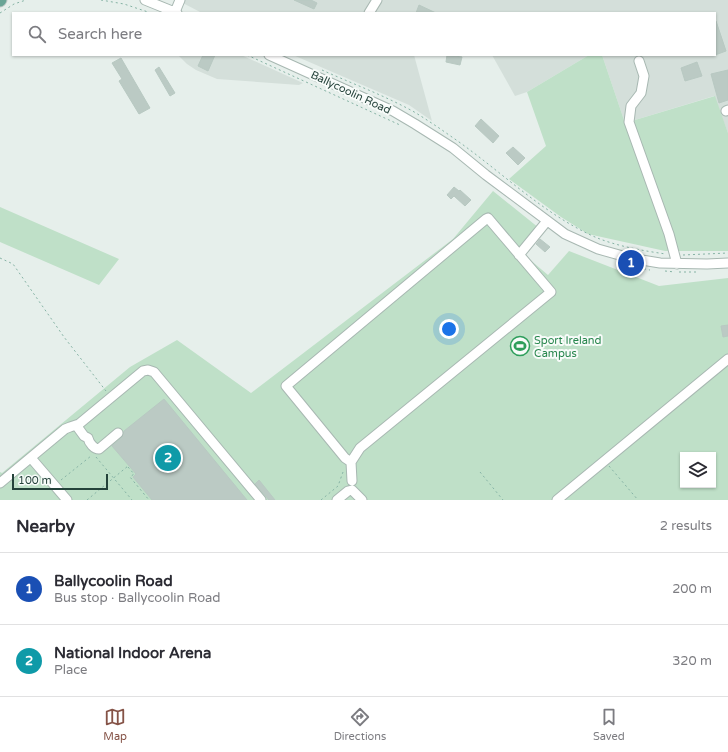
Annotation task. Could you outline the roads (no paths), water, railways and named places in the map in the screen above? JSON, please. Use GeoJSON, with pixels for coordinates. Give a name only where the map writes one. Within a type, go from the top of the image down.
{"type":"FeatureCollection","features":[{"type":"Feature","properties":{"kind":"street"},"geometry":{"type":"LineString","coordinates":[[145,0],[174,12]]}},
{"type":"Feature","properties":{"kind":"street"},"geometry":{"type":"LineString","coordinates":[[176,12],[180,0]]}},
{"type":"Feature","properties":{"kind":"street"},"geometry":{"type":"LineString","coordinates":[[370,12],[377,0]]}},
{"type":"Feature","properties":{"kind":"street","name":"Ballycoolin Road"},"geometry":{"type":"LineString","coordinates":[[271,56],[392,111],[415,124],[454,148],[486,175],[565,234],[598,249],[630,258],[660,263],[728,263]]}},
{"type":"Feature","properties":{"kind":"street"},"geometry":{"type":"LineString","coordinates":[[639,61],[644,76],[641,93],[631,106],[629,122],[669,234],[677,264]]}},
{"type":"Feature","properties":{"kind":"street"},"geometry":{"type":"LineString","coordinates":[[351,462],[344,458],[286,386],[488,218],[551,292],[360,448],[351,462],[352,481]]}},
{"type":"Feature","properties":{"kind":"street"},"geometry":{"type":"LineString","coordinates":[[519,255],[547,221]]}},
{"type":"Feature","properties":{"kind":"street"},"geometry":{"type":"LineString","coordinates":[[557,500],[728,359]]}},
{"type":"Feature","properties":{"kind":"street"},"geometry":{"type":"LineString","coordinates":[[0,483],[65,429],[80,424],[143,371],[148,370],[153,371],[261,500]]}},
{"type":"Feature","properties":{"kind":"street"},"geometry":{"type":"LineString","coordinates":[[76,425],[88,438],[88,441],[98,449],[118,433]]}},
{"type":"Feature","properties":{"kind":"street"},"geometry":{"type":"LineString","coordinates":[[31,458],[66,500]]}},
{"type":"Feature","properties":{"kind":"street"},"geometry":{"type":"LineString","coordinates":[[337,500],[348,491],[352,490],[362,500]]}},
{"type":"Feature","properties":{"kind":"place","name":"Ballycoolin Road"},"geometry":{"type":"Point","coordinates":[631,263]}},
{"type":"Feature","properties":{"kind":"place","name":"Sport Ireland Campus"},"geometry":{"type":"Point","coordinates":[520,346]}},
{"type":"Feature","properties":{"kind":"place","name":"National Indoor Arena"},"geometry":{"type":"Point","coordinates":[168,458]}}]}
